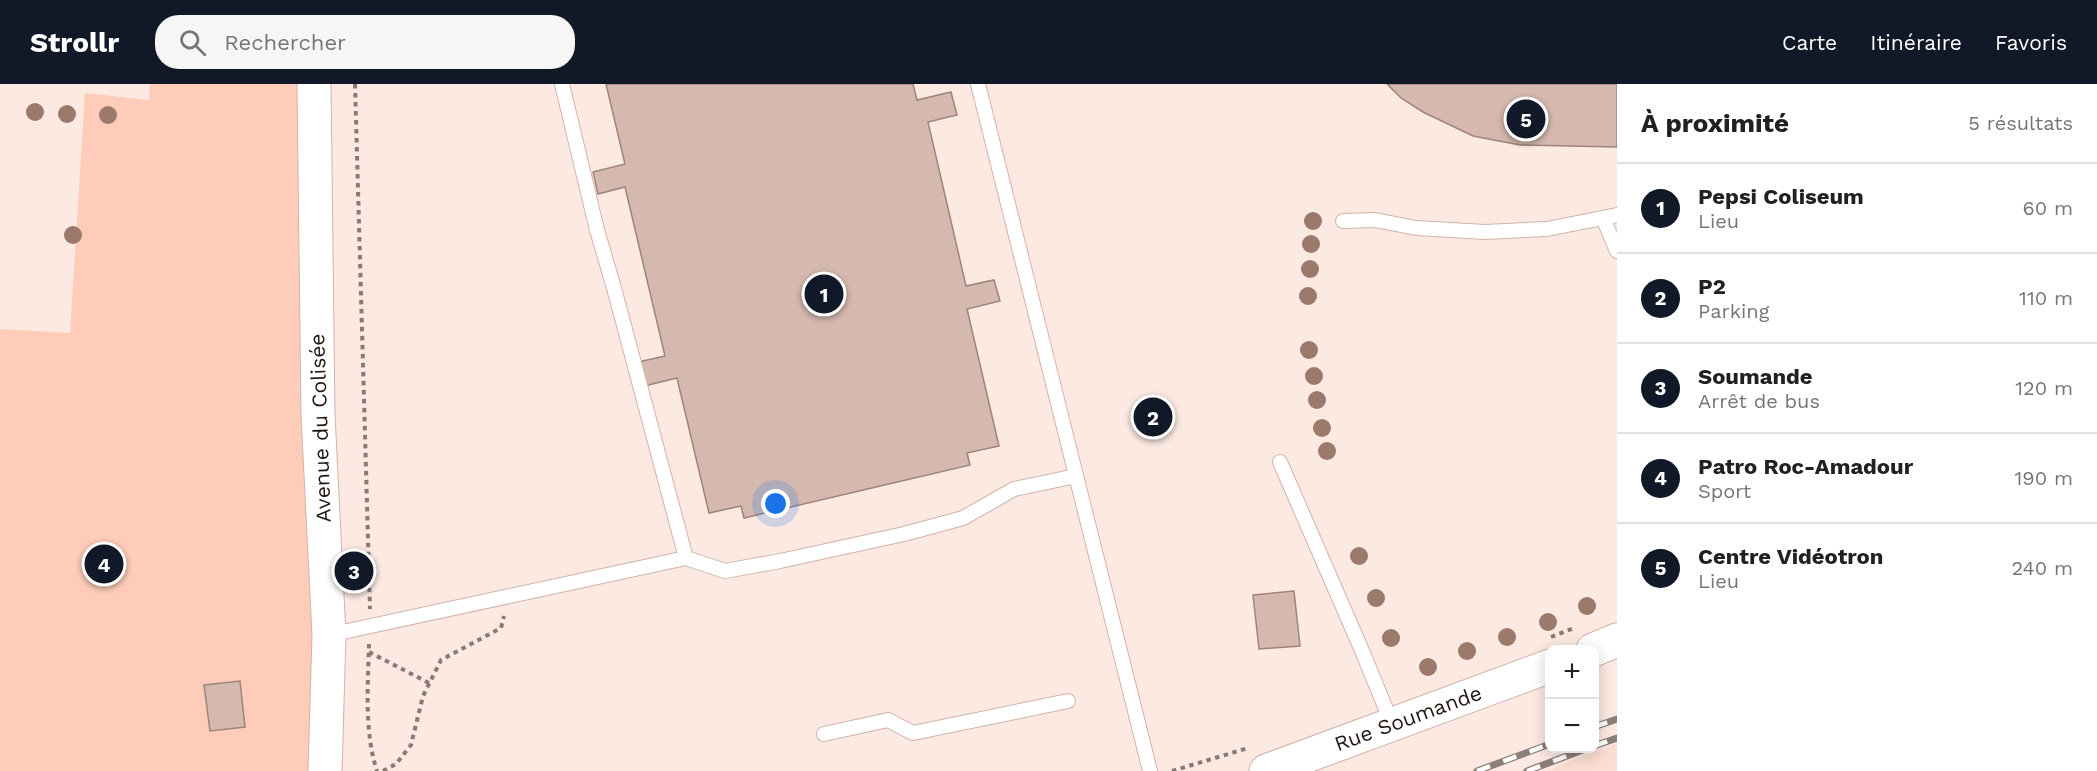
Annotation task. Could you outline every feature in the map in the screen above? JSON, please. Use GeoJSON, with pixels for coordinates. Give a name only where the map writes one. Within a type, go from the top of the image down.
{"type":"FeatureCollection","features":[{"type":"Feature","properties":{"kind":"street","name":"Avenue du Colisée"},"geometry":{"type":"LineString","coordinates":[[314,84],[318,404],[329,635],[325,771]]}},
{"type":"Feature","properties":{"kind":"street"},"geometry":{"type":"LineString","coordinates":[[1599,648],[1617,640]]}},
{"type":"Feature","properties":{"kind":"street","name":"Rue Soumande"},"geometry":{"type":"LineString","coordinates":[[1260,759],[1392,724],[1545,668]]}},
{"type":"Feature","properties":{"kind":"lane"},"geometry":{"type":"LineString","coordinates":[[562,84],[597,230],[615,288],[686,558]]}},
{"type":"Feature","properties":{"kind":"lane"},"geometry":{"type":"LineString","coordinates":[[978,84],[1150,771]]}},
{"type":"Feature","properties":{"kind":"lane"},"geometry":{"type":"LineString","coordinates":[[1343,221],[1375,220],[1416,228],[1485,232],[1547,229],[1610,217],[1617,251]]}},
{"type":"Feature","properties":{"kind":"lane"},"geometry":{"type":"LineString","coordinates":[[1280,462],[1364,653],[1392,724]]}},
{"type":"Feature","properties":{"kind":"lane"},"geometry":{"type":"LineString","coordinates":[[329,635],[686,558],[725,571],[780,561],[904,534],[963,518],[1014,489],[1076,476]]}},
{"type":"Feature","properties":{"kind":"lane"},"geometry":{"type":"LineString","coordinates":[[824,734],[888,720],[913,733],[1068,701]]}},
{"type":"Feature","properties":{"kind":"path"},"geometry":{"type":"LineString","coordinates":[[356,84],[370,626],[368,686],[371,752],[377,771]]}},
{"type":"Feature","properties":{"kind":"path"},"geometry":{"type":"LineString","coordinates":[[383,771],[396,764],[411,745],[423,696],[441,660],[501,628],[508,596]]}},
{"type":"Feature","properties":{"kind":"path"},"geometry":{"type":"LineString","coordinates":[[369,652],[429,683]]}},
{"type":"Feature","properties":{"kind":"path"},"geometry":{"type":"LineString","coordinates":[[1172,771],[1260,759]]}},
{"type":"Feature","properties":{"kind":"shaded area"},"geometry":{"type":"Polygon","coordinates":[[[150,84],[316,84],[325,771],[0,771],[0,329],[70,333],[85,93],[149,100],[150,84]]]}},
{"type":"Feature","properties":{"kind":"shaded area"},"geometry":{"type":"Polygon","coordinates":[[[1617,743],[1617,771],[1547,771],[1592,753],[1599,753],[1599,750],[1617,743]]]}},
{"type":"Feature","properties":{"kind":"building"},"geometry":{"type":"Polygon","coordinates":[[[606,84],[913,84],[917,100],[951,92],[957,115],[928,122],[966,286],[994,280],[1000,301],[967,309],[999,446],[967,453],[970,465],[744,518],[741,506],[709,513],[677,378],[644,386],[638,362],[665,356],[625,187],[598,194],[593,172],[625,164],[606,84]]]}},
{"type":"Feature","properties":{"kind":"building"},"geometry":{"type":"Polygon","coordinates":[[[1387,84],[1617,84],[1617,147],[1520,145],[1473,136],[1423,112],[1401,98],[1387,84]]]}},
{"type":"Feature","properties":{"kind":"building"},"geometry":{"type":"Polygon","coordinates":[[[1294,591],[1300,646],[1259,649],[1253,595],[1294,591]]]}},
{"type":"Feature","properties":{"kind":"building"},"geometry":{"type":"Polygon","coordinates":[[[240,681],[245,727],[210,731],[204,685],[240,681]]]}},
{"type":"Feature","properties":{"kind":"railway"},"geometry":{"type":"LineString","coordinates":[[1599,725],[1617,719]]}},
{"type":"Feature","properties":{"kind":"railway"},"geometry":{"type":"LineString","coordinates":[[1599,744],[1617,738]]}},
{"type":"Feature","properties":{"kind":"railway"},"geometry":{"type":"LineString","coordinates":[[1477,771],[1545,746]]}},
{"type":"Feature","properties":{"kind":"railway"},"geometry":{"type":"LineString","coordinates":[[1527,771],[1575,753]]}},
{"type":"Feature","properties":{"kind":"place","name":"Centre Vidéotron"},"geometry":{"type":"Point","coordinates":[1526,119]}},
{"type":"Feature","properties":{"kind":"place","name":"Pepsi Coliseum"},"geometry":{"type":"Point","coordinates":[824,294]}},
{"type":"Feature","properties":{"kind":"place","name":"P2"},"geometry":{"type":"Point","coordinates":[1153,417]}},
{"type":"Feature","properties":{"kind":"place","name":"Patro Roc-Amadour"},"geometry":{"type":"Point","coordinates":[104,564]}},
{"type":"Feature","properties":{"kind":"place","name":"Soumande"},"geometry":{"type":"Point","coordinates":[354,571]}}]}
